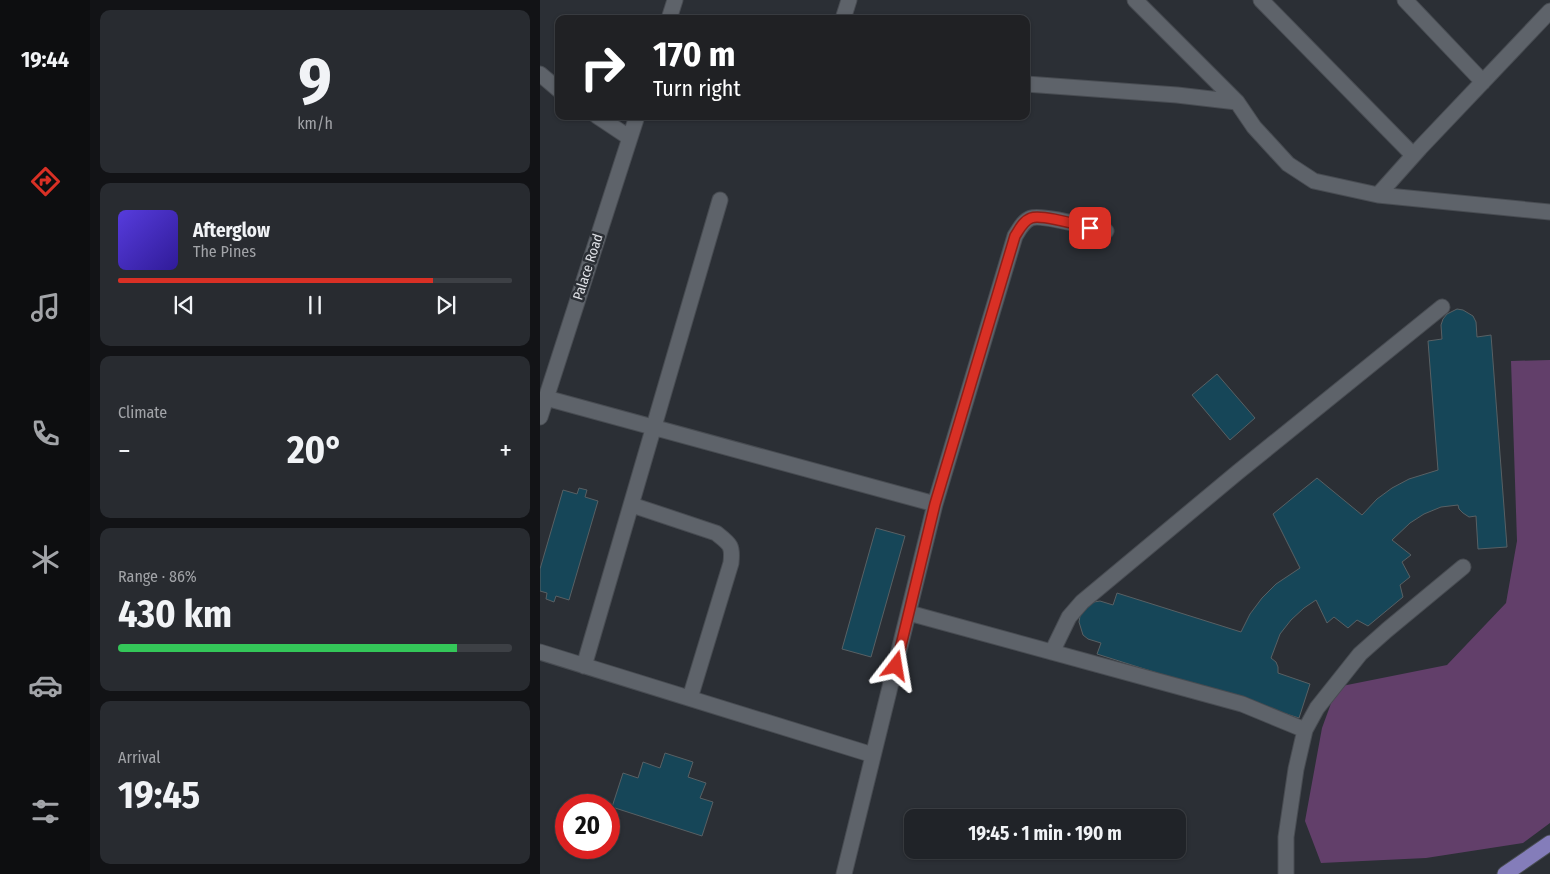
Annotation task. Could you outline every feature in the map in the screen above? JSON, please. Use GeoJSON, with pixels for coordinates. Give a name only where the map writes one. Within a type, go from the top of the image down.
{"type":"FeatureCollection","features":[{"type":"Feature","properties":{"kind":"main road"},"geometry":{"type":"LineString","coordinates":[[1505,874],[1550,843]]}},
{"type":"Feature","properties":{"kind":"street"},"geometry":{"type":"LineString","coordinates":[[669,15],[675,0]]}},
{"type":"Feature","properties":{"kind":"street"},"geometry":{"type":"LineString","coordinates":[[845,15],[849,0]]}},
{"type":"Feature","properties":{"kind":"street"},"geometry":{"type":"LineString","coordinates":[[1135,0],[1237,102],[1254,128],[1288,164],[1314,181],[1378,194],[1550,212]]}},
{"type":"Feature","properties":{"kind":"street"},"geometry":{"type":"LineString","coordinates":[[1261,0],[1413,155]]}},
{"type":"Feature","properties":{"kind":"street"},"geometry":{"type":"LineString","coordinates":[[1405,0],[1484,82]]}},
{"type":"Feature","properties":{"kind":"street"},"geometry":{"type":"LineString","coordinates":[[1378,194],[1550,10]]}},
{"type":"Feature","properties":{"kind":"street"},"geometry":{"type":"LineString","coordinates":[[540,74],[555,87]]}},
{"type":"Feature","properties":{"kind":"street"},"geometry":{"type":"LineString","coordinates":[[1030,84],[1177,95],[1237,102]]}},
{"type":"Feature","properties":{"kind":"street"},"geometry":{"type":"LineString","coordinates":[[603,120],[630,138]]}},
{"type":"Feature","properties":{"kind":"street","name":"Palace Road"},"geometry":{"type":"LineString","coordinates":[[540,417],[636,120]]}},
{"type":"Feature","properties":{"kind":"street"},"geometry":{"type":"LineString","coordinates":[[584,666],[720,200]]}},
{"type":"Feature","properties":{"kind":"street"},"geometry":{"type":"LineString","coordinates":[[844,874],[935,504],[1015,236],[1022,225],[1030,218],[1043,218],[1106,232]]}},
{"type":"Feature","properties":{"kind":"street"},"geometry":{"type":"LineString","coordinates":[[1052,652],[1069,617],[1082,602],[1238,472],[1442,307]]}},
{"type":"Feature","properties":{"kind":"street"},"geometry":{"type":"LineString","coordinates":[[546,398],[935,504]]}},
{"type":"Feature","properties":{"kind":"street"},"geometry":{"type":"LineString","coordinates":[[632,505],[716,533],[727,542],[732,550],[731,563],[690,698]]}},
{"type":"Feature","properties":{"kind":"street"},"geometry":{"type":"LineString","coordinates":[[1286,874],[1286,837],[1296,769],[1305,730],[1317,708],[1360,654],[1463,566]]}},
{"type":"Feature","properties":{"kind":"street"},"geometry":{"type":"LineString","coordinates":[[909,613],[1242,704],[1305,730]]}},
{"type":"Feature","properties":{"kind":"street"},"geometry":{"type":"LineString","coordinates":[[540,652],[873,755]]}},
{"type":"Feature","properties":{"kind":"shaded area"},"geometry":{"type":"Polygon","coordinates":[[[1550,360],[1550,823],[1523,843],[1426,858],[1321,863],[1305,821],[1322,728],[1337,687],[1447,665],[1506,603],[1517,541],[1511,361],[1550,360]]]}},
{"type":"Feature","properties":{"kind":"building"},"geometry":{"type":"Polygon","coordinates":[[[1457,309],[1473,316],[1476,322],[1477,337],[1491,335],[1507,547],[1478,549],[1476,516],[1469,517],[1459,509],[1458,505],[1441,507],[1424,514],[1410,523],[1392,540],[1411,555],[1402,562],[1410,577],[1400,585],[1403,597],[1368,626],[1357,620],[1348,628],[1334,617],[1327,623],[1316,600],[1304,608],[1280,634],[1271,658],[1276,662],[1278,673],[1310,684],[1299,718],[1097,654],[1101,643],[1088,639],[1083,635],[1079,622],[1080,616],[1087,605],[1094,602],[1100,601],[1113,605],[1117,593],[1241,632],[1250,614],[1262,598],[1276,584],[1300,568],[1273,514],[1317,478],[1362,515],[1377,499],[1392,488],[1409,479],[1438,470],[1428,341],[1442,339],[1441,325],[1443,319],[1447,314],[1457,309]]]}},
{"type":"Feature","properties":{"kind":"building"},"geometry":{"type":"Polygon","coordinates":[[[1217,374],[1255,418],[1230,440],[1192,395],[1217,374]]]}},
{"type":"Feature","properties":{"kind":"building"},"geometry":{"type":"Polygon","coordinates":[[[579,488],[587,490],[585,497],[598,501],[569,600],[556,596],[554,602],[546,599],[547,593],[540,591],[540,569],[563,490],[577,494],[579,488]]]}},
{"type":"Feature","properties":{"kind":"building"},"geometry":{"type":"Polygon","coordinates":[[[876,528],[905,536],[871,657],[842,649],[876,528]]]}},
{"type":"Feature","properties":{"kind":"building"},"geometry":{"type":"Polygon","coordinates":[[[665,753],[693,762],[688,777],[706,783],[700,798],[713,802],[702,836],[620,810],[620,794],[616,794],[623,773],[638,778],[643,762],[660,768],[665,753]]]}},
{"type":"Feature","properties":{"kind":"route"},"geometry":{"type":"LineString","coordinates":[[896,666],[935,504],[1015,236],[1022,225],[1030,218],[1043,218],[1090,228]]}}]}
